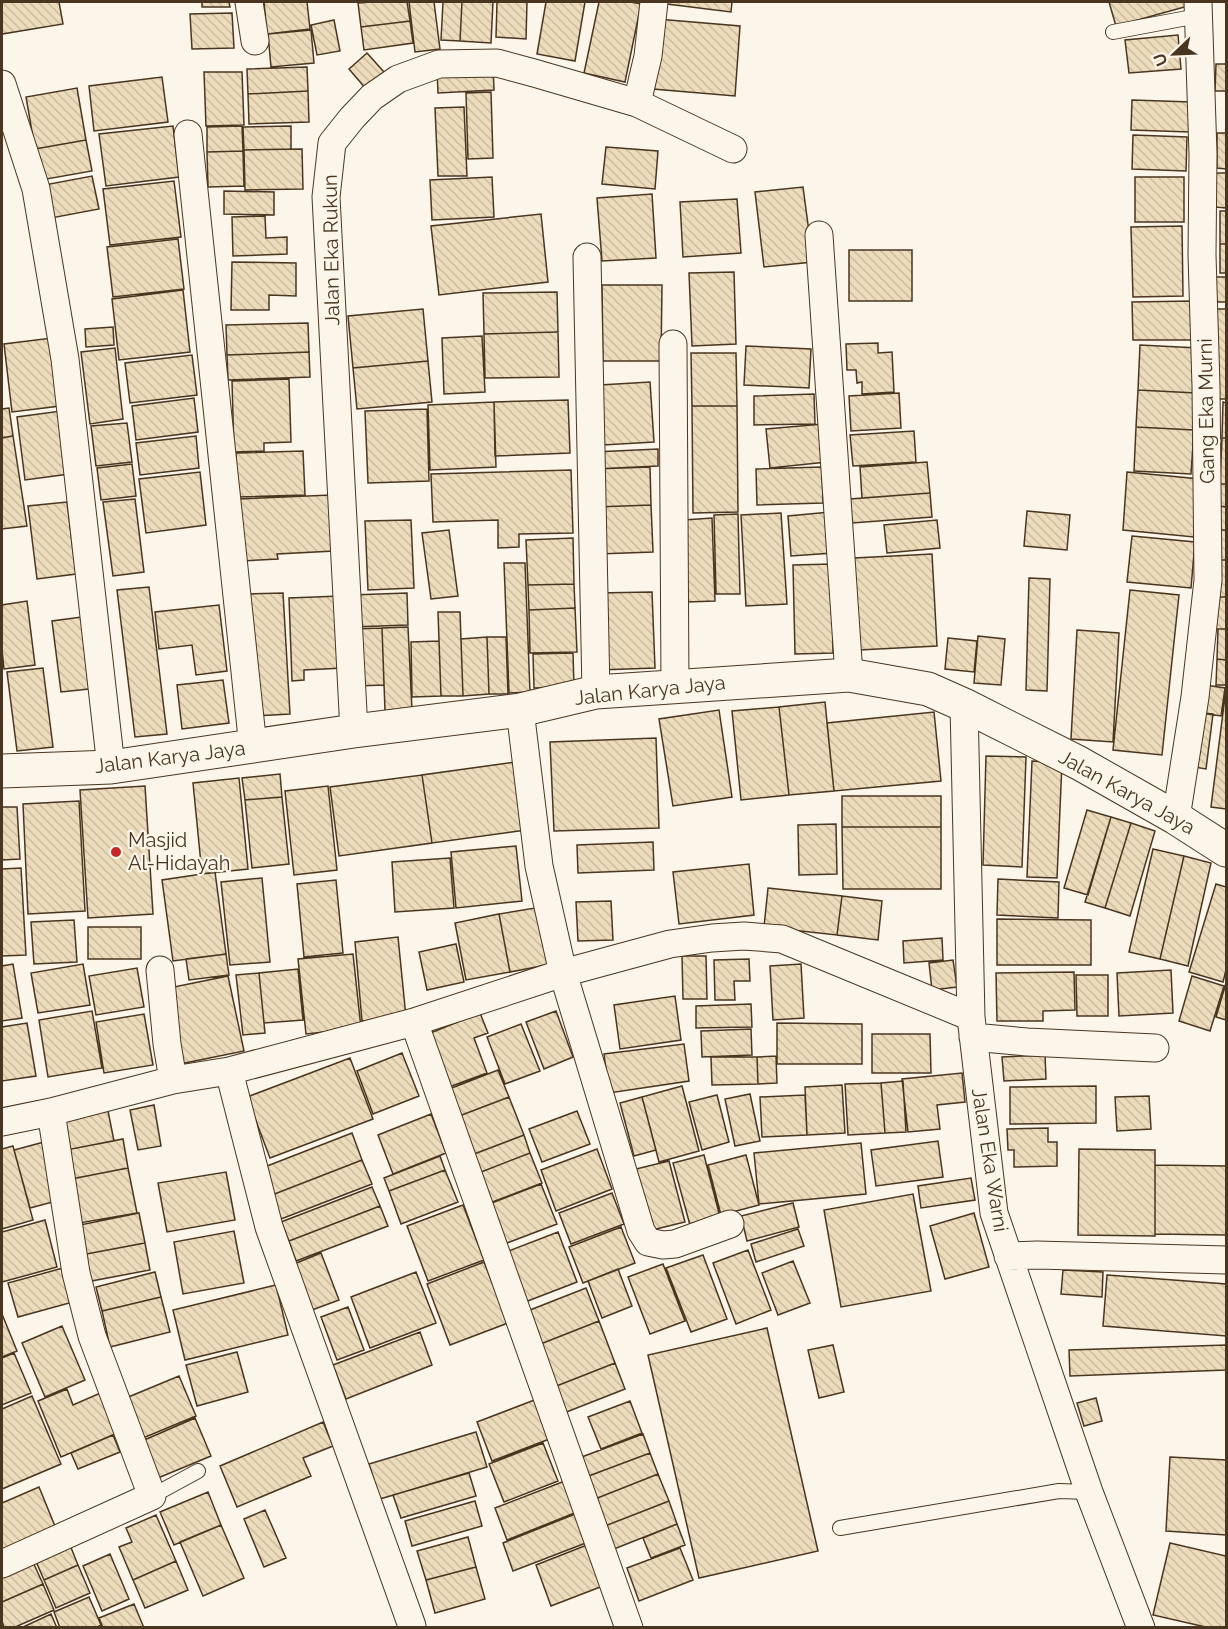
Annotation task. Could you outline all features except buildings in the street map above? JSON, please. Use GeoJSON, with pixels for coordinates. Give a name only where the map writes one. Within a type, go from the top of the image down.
{"type":"FeatureCollection","features":[{"type":"Feature","properties":{"kind":"main road","name":"Jalan Karya Jaya"},"geometry":{"type":"LineString","coordinates":[[2,771],[111,767],[354,731],[520,710],[596,692],[849,675],[928,689],[964,705],[1079,763],[1227,850]]}},
{"type":"Feature","properties":{"kind":"street"},"geometry":{"type":"LineString","coordinates":[[249,2],[255,41]]}},
{"type":"Feature","properties":{"kind":"street"},"geometry":{"type":"LineString","coordinates":[[637,103],[648,56],[654,2]]}},
{"type":"Feature","properties":{"kind":"street","name":"Gang Eka Murni"},"geometry":{"type":"LineString","coordinates":[[1176,818],[1195,697],[1208,580],[1202,255],[1203,154],[1198,9]]}},
{"type":"Feature","properties":{"kind":"street","name":"Jalan Eka Rukun"},"geometry":{"type":"LineString","coordinates":[[354,731],[326,197],[332,143],[372,97],[398,79],[439,64],[497,63],[637,103],[734,149]]}},
{"type":"Feature","properties":{"kind":"street"},"geometry":{"type":"LineString","coordinates":[[2,84],[36,189],[65,359],[111,767]]}},
{"type":"Feature","properties":{"kind":"street"},"geometry":{"type":"LineString","coordinates":[[188,134],[253,747]]}},
{"type":"Feature","properties":{"kind":"street"},"geometry":{"type":"LineString","coordinates":[[819,235],[849,675]]}},
{"type":"Feature","properties":{"kind":"street"},"geometry":{"type":"LineString","coordinates":[[587,257],[596,692]]}},
{"type":"Feature","properties":{"kind":"street"},"geometry":{"type":"LineString","coordinates":[[673,344],[675,685]]}},
{"type":"Feature","properties":{"kind":"street","name":"Jalan Eka Warni"},"geometry":{"type":"LineString","coordinates":[[964,705],[972,1027],[994,1213],[1089,1492],[1142,1627]]}},
{"type":"Feature","properties":{"kind":"street"},"geometry":{"type":"LineString","coordinates":[[520,710],[539,866],[563,973],[640,1231],[648,1242],[668,1245],[730,1224]]}},
{"type":"Feature","properties":{"kind":"street"},"geometry":{"type":"LineString","coordinates":[[2,1122],[51,1112],[173,1080],[229,1071],[414,1022],[563,973],[670,944],[744,936],[782,939],[972,1027],[1027,1042],[1155,1048]]}},
{"type":"Feature","properties":{"kind":"street"},"geometry":{"type":"LineString","coordinates":[[160,970],[166,1044],[173,1080]]}},
{"type":"Feature","properties":{"kind":"street"},"geometry":{"type":"LineString","coordinates":[[414,1022],[629,1628]]}},
{"type":"Feature","properties":{"kind":"street"},"geometry":{"type":"LineString","coordinates":[[229,1071],[269,1227],[412,1626]]}},
{"type":"Feature","properties":{"kind":"street"},"geometry":{"type":"LineString","coordinates":[[2,1564],[152,1496],[92,1336],[76,1273],[51,1112]]}},
{"type":"Feature","properties":{"kind":"street"},"geometry":{"type":"LineString","coordinates":[[1008,1256],[1227,1260]]}},
{"type":"Feature","properties":{"kind":"lane"},"geometry":{"type":"LineString","coordinates":[[1113,32],[1198,9]]}},
{"type":"Feature","properties":{"kind":"lane"},"geometry":{"type":"LineString","coordinates":[[152,1496],[198,1470]]}},
{"type":"Feature","properties":{"kind":"lane"},"geometry":{"type":"LineString","coordinates":[[840,1528],[1059,1491],[1089,1492]]}},
{"type":"Feature","properties":{"kind":"place","name":"Masjid Al-Hidayah"},"geometry":{"type":"Point","coordinates":[116,852]}}]}
